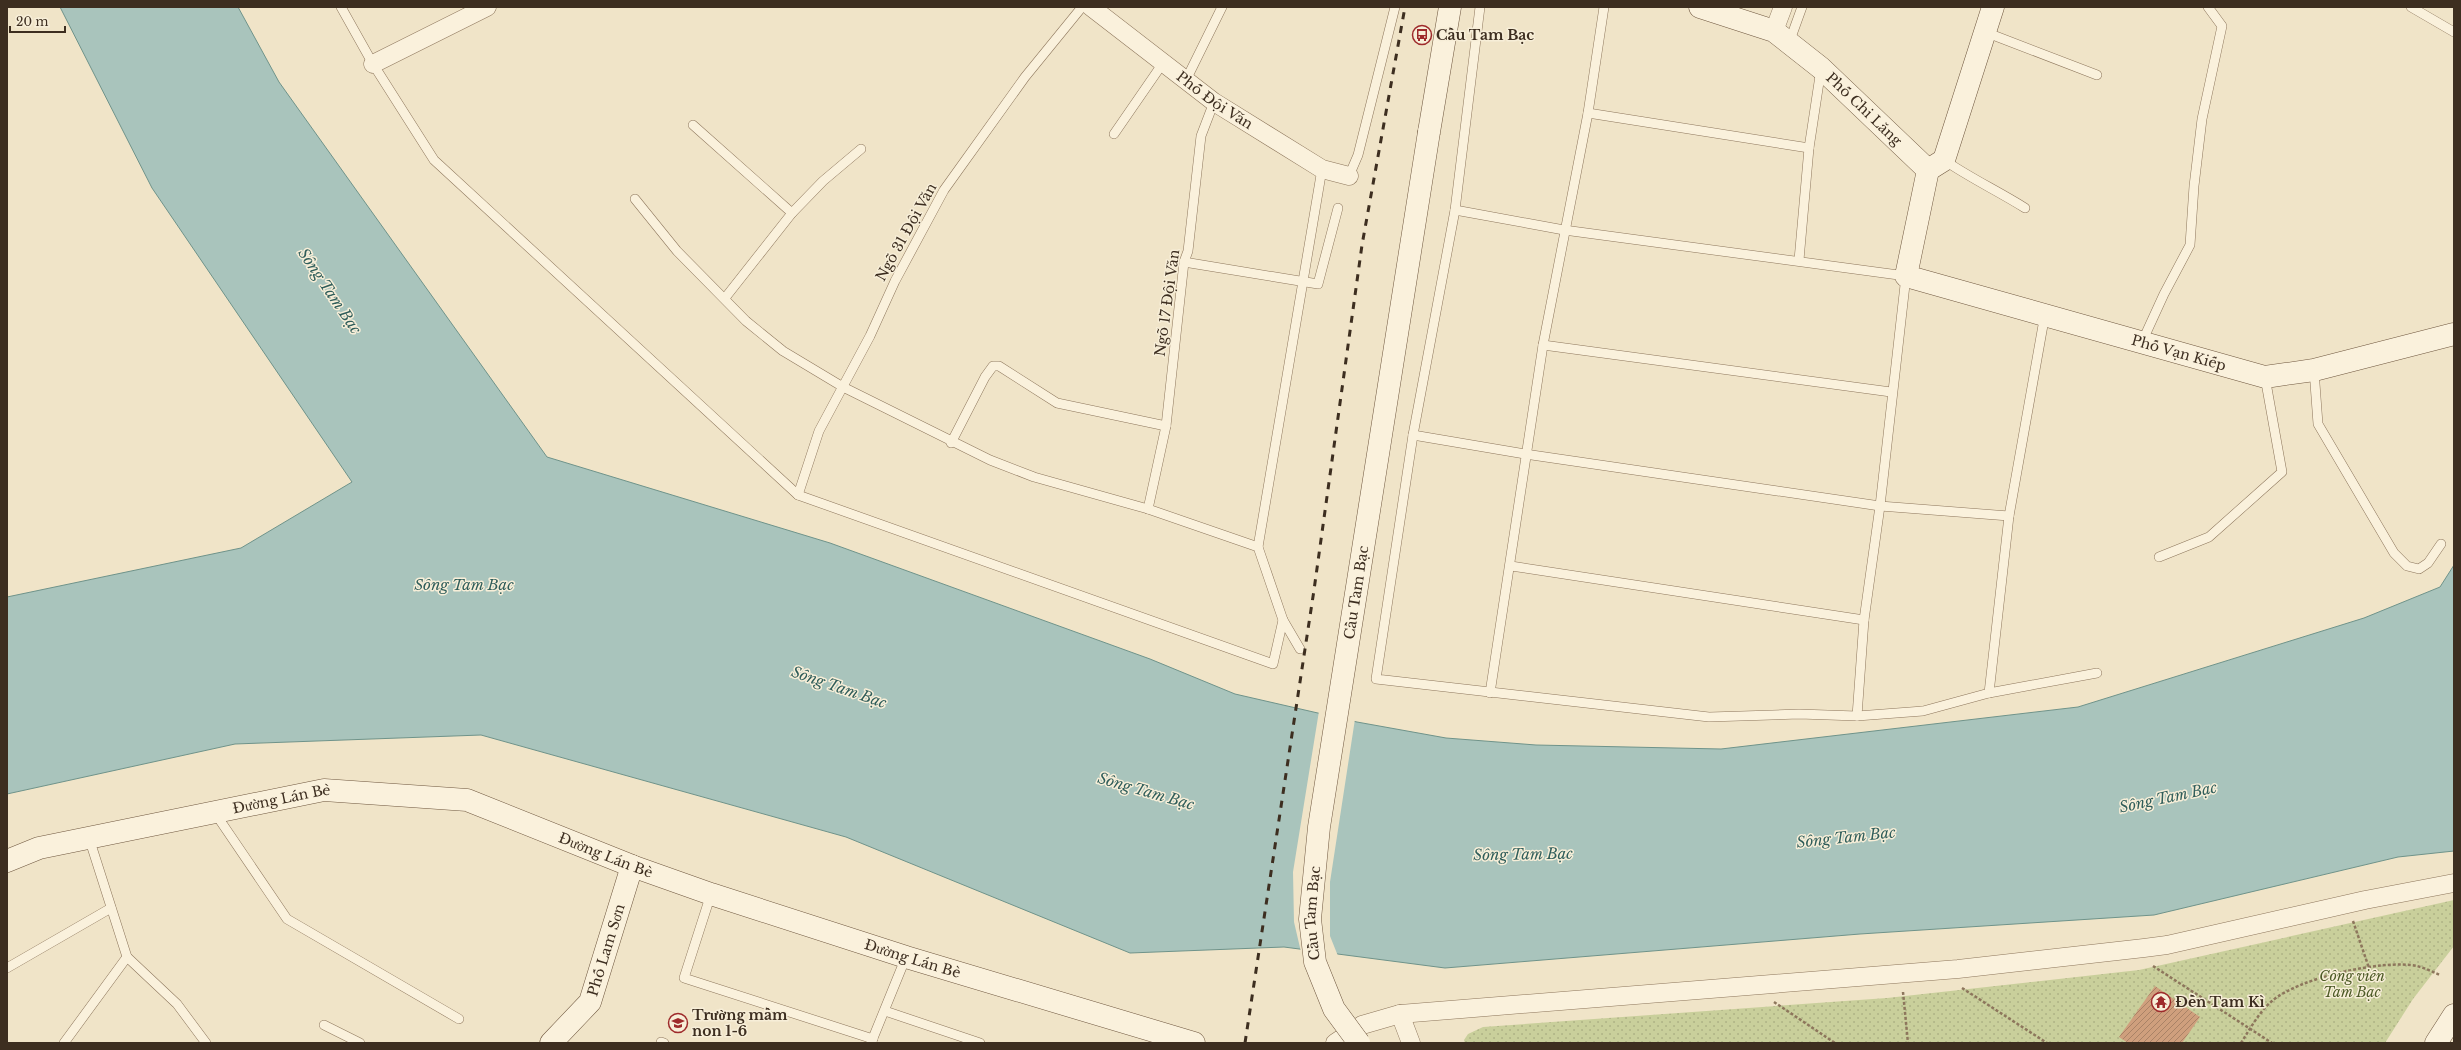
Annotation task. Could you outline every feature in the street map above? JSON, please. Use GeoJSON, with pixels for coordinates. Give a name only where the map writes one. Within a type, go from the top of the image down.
{"type":"FeatureCollection","features":[{"type":"Feature","properties":{"kind":"main road","name":"Cầu Tam Bạc"},"geometry":{"type":"LineString","coordinates":[[1359,1043],[1334,1009],[1315,962],[1310,919],[1318,827],[1450,7]]}},
{"type":"Feature","properties":{"kind":"main road","name":"Phố Chi Lăng"},"geometry":{"type":"LineString","coordinates":[[1700,7],[1782,37],[1936,165]]}},
{"type":"Feature","properties":{"kind":"main road"},"geometry":{"type":"LineString","coordinates":[[1906,276],[1936,165],[1993,7]]}},
{"type":"Feature","properties":{"kind":"main road","name":"Phố Vạn Kiếp"},"geometry":{"type":"LineString","coordinates":[[1906,276],[2265,377],[2314,370],[2454,334]]}},
{"type":"Feature","properties":{"kind":"main road","name":"Đường Lán Bè"},"geometry":{"type":"LineString","coordinates":[[7,861],[39,848],[324,790],[467,800],[632,866],[711,894],[1150,1037],[1194,1043]]}},
{"type":"Feature","properties":{"kind":"main road","name":"Phố Lam Sơn"},"geometry":{"type":"LineString","coordinates":[[551,1043],[590,1002],[632,866]]}},
{"type":"Feature","properties":{"kind":"main road"},"geometry":{"type":"LineString","coordinates":[[2436,1043],[2454,1015]]}},
{"type":"Feature","properties":{"kind":"street"},"geometry":{"type":"LineString","coordinates":[[373,64],[487,7]]}},
{"type":"Feature","properties":{"kind":"street","name":"Phố Đội Văn"},"geometry":{"type":"LineString","coordinates":[[1091,7],[1214,102],[1322,169],[1349,176]]}},
{"type":"Feature","properties":{"kind":"street"},"geometry":{"type":"LineString","coordinates":[[1782,37],[1783,7]]}},
{"type":"Feature","properties":{"kind":"street"},"geometry":{"type":"LineString","coordinates":[[1335,1043],[1362,1025],[1400,1014],[1958,969],[2152,947],[2454,883]]}},
{"type":"Feature","properties":{"kind":"street"},"geometry":{"type":"LineString","coordinates":[[1400,1014],[1411,1043]]}},
{"type":"Feature","properties":{"kind":"lane"},"geometry":{"type":"LineString","coordinates":[[341,7],[373,64],[434,160],[798,495],[1273,664],[1283,620]]}},
{"type":"Feature","properties":{"kind":"lane","name":"Ngõ 31 Đội Văn"},"geometry":{"type":"LineString","coordinates":[[798,495],[820,431],[894,281],[944,190],[1025,77],[1082,7]]}},
{"type":"Feature","properties":{"kind":"lane"},"geometry":{"type":"LineString","coordinates":[[1186,80],[1222,7]]}},
{"type":"Feature","properties":{"kind":"lane"},"geometry":{"type":"LineString","coordinates":[[1349,176],[1358,155],[1395,7]]}},
{"type":"Feature","properties":{"kind":"lane"},"geometry":{"type":"LineString","coordinates":[[1480,7],[1454,210],[1413,435],[1376,679],[1709,717],[1799,714],[1856,716],[1923,711],[1989,693],[2097,673]]}},
{"type":"Feature","properties":{"kind":"lane"},"geometry":{"type":"LineString","coordinates":[[1490,693],[1511,566],[1526,454],[1543,345],[1564,230],[1588,113],[1604,7]]}},
{"type":"Feature","properties":{"kind":"lane"},"geometry":{"type":"LineString","coordinates":[[1782,37],[1802,7]]}},
{"type":"Feature","properties":{"kind":"lane"},"geometry":{"type":"LineString","coordinates":[[2142,342],[2164,294],[2190,245],[2194,186],[2202,119],[2222,26],[2208,7]]}},
{"type":"Feature","properties":{"kind":"lane"},"geometry":{"type":"LineString","coordinates":[[2411,7],[2454,32]]}},
{"type":"Feature","properties":{"kind":"lane"},"geometry":{"type":"LineString","coordinates":[[1985,32],[2096,75]]}},
{"type":"Feature","properties":{"kind":"lane"},"geometry":{"type":"LineString","coordinates":[[1114,134],[1163,63]]}},
{"type":"Feature","properties":{"kind":"lane"},"geometry":{"type":"LineString","coordinates":[[1798,260],[1810,148],[1821,68]]}},
{"type":"Feature","properties":{"kind":"lane","name":"Ngõ 17 Đội Văn"},"geometry":{"type":"LineString","coordinates":[[1148,509],[1166,426],[1184,262],[1188,251],[1201,136],[1214,102]]}},
{"type":"Feature","properties":{"kind":"lane"},"geometry":{"type":"LineString","coordinates":[[1588,113],[1810,148]]}},
{"type":"Feature","properties":{"kind":"lane"},"geometry":{"type":"LineString","coordinates":[[693,125],[792,213]]}},
{"type":"Feature","properties":{"kind":"lane"},"geometry":{"type":"LineString","coordinates":[[725,298],[792,213],[822,181],[861,149]]}},
{"type":"Feature","properties":{"kind":"lane"},"geometry":{"type":"LineString","coordinates":[[1936,165],[1964,174],[1986,184],[2025,208]]}},
{"type":"Feature","properties":{"kind":"lane"},"geometry":{"type":"LineString","coordinates":[[1300,649],[1283,620],[1258,547],[1322,169]]}},
{"type":"Feature","properties":{"kind":"lane"},"geometry":{"type":"LineString","coordinates":[[635,199],[677,251],[746,321],[783,351],[843,387],[952,443],[1034,477],[1148,509],[1258,547]]}},
{"type":"Feature","properties":{"kind":"lane"},"geometry":{"type":"LineString","coordinates":[[1184,262],[1318,284],[1338,208]]}},
{"type":"Feature","properties":{"kind":"lane"},"geometry":{"type":"LineString","coordinates":[[1454,210],[1564,230],[1798,260],[1906,276],[1891,392],[1880,506],[1864,620],[1856,716]]}},
{"type":"Feature","properties":{"kind":"lane"},"geometry":{"type":"LineString","coordinates":[[1989,693],[2009,516],[2045,314]]}},
{"type":"Feature","properties":{"kind":"lane"},"geometry":{"type":"LineString","coordinates":[[1543,345],[1891,392]]}},
{"type":"Feature","properties":{"kind":"lane"},"geometry":{"type":"LineString","coordinates":[[952,443],[985,377],[993,366],[999,366],[1057,403],[1166,426]]}},
{"type":"Feature","properties":{"kind":"lane"},"geometry":{"type":"LineString","coordinates":[[2314,370],[2318,424],[2394,553],[2407,566],[2419,569],[2428,563],[2441,544]]}},
{"type":"Feature","properties":{"kind":"lane"},"geometry":{"type":"LineString","coordinates":[[2159,557],[2209,536],[2282,472],[2265,377]]}},
{"type":"Feature","properties":{"kind":"lane"},"geometry":{"type":"LineString","coordinates":[[1413,435],[1526,454],[1880,506],[2009,516]]}},
{"type":"Feature","properties":{"kind":"lane"},"geometry":{"type":"LineString","coordinates":[[1511,566],[1864,620]]}},
{"type":"Feature","properties":{"kind":"lane"},"geometry":{"type":"LineString","coordinates":[[214,812],[288,919],[459,1019]]}},
{"type":"Feature","properties":{"kind":"lane"},"geometry":{"type":"LineString","coordinates":[[90,838],[127,957],[176,1004],[206,1043]]}},
{"type":"Feature","properties":{"kind":"lane"},"geometry":{"type":"LineString","coordinates":[[711,894],[684,978],[872,1041],[906,957]]}},
{"type":"Feature","properties":{"kind":"lane"},"geometry":{"type":"LineString","coordinates":[[7,968],[111,908]]}},
{"type":"Feature","properties":{"kind":"lane"},"geometry":{"type":"LineString","coordinates":[[64,1043],[127,957]]}},
{"type":"Feature","properties":{"kind":"lane"},"geometry":{"type":"LineString","coordinates":[[885,1011],[980,1043]]}},
{"type":"Feature","properties":{"kind":"lane"},"geometry":{"type":"LineString","coordinates":[[324,1025],[360,1043]]}},
{"type":"Feature","properties":{"kind":"path"},"geometry":{"type":"LineString","coordinates":[[2352,919],[2369,968]]}},
{"type":"Feature","properties":{"kind":"path"},"geometry":{"type":"LineString","coordinates":[[2148,962],[2272,1043]]}},
{"type":"Feature","properties":{"kind":"path"},"geometry":{"type":"LineString","coordinates":[[2241,1043],[2250,1028],[2272,1001],[2311,980],[2369,968],[2396,965],[2417,966],[2440,975]]}},
{"type":"Feature","properties":{"kind":"path"},"geometry":{"type":"LineString","coordinates":[[1961,987],[2047,1043]]}},
{"type":"Feature","properties":{"kind":"path"},"geometry":{"type":"LineString","coordinates":[[1904,992],[1908,1043]]}},
{"type":"Feature","properties":{"kind":"path"},"geometry":{"type":"LineString","coordinates":[[1772,1001],[1835,1043]]}},
{"type":"Feature","properties":{"kind":"green space","name":"Công viên Tam Bạc"},"geometry":{"type":"Polygon","coordinates":[[[2454,900],[2454,946],[2413,999],[2385,1043],[1465,1043],[1464,1040],[1468,1034],[1483,1027],[1887,998],[2139,970],[2454,900]]]}},
{"type":"Feature","properties":{"kind":"water","name":"Sông Tam Bạc"},"geometry":{"type":"Polygon","coordinates":[[[60,7],[238,7],[279,82],[547,457],[830,543],[1150,659],[1235,694],[1357,722],[1446,738],[1536,745],[1721,749],[2078,707],[2364,618],[2440,587],[2454,565],[2454,851],[2398,857],[2154,915],[1860,934],[1445,968],[1284,947],[1130,953],[846,837],[481,735],[235,744],[7,794],[7,597],[241,548],[352,482],[152,188],[60,7]]]}},
{"type":"Feature","properties":{"kind":"pier"},"geometry":{"type":"Polygon","coordinates":[[[1319,711],[1355,719],[1330,882],[1330,936],[1338,956],[1301,952],[1294,922],[1293,872],[1319,711]]]}},
{"type":"Feature","properties":{"kind":"building","name":"Đền Tam Kì"},"geometry":{"type":"Polygon","coordinates":[[[2155,986],[2200,1017],[2182,1043],[2128,1043],[2119,1037],[2155,986]]]}},
{"type":"Feature","properties":{"kind":"railway"},"geometry":{"type":"LineString","coordinates":[[1245,1043],[1314,590],[1362,245],[1405,7]]}},
{"type":"Feature","properties":{"kind":"place","name":"Cầu Tam Bạc"},"geometry":{"type":"Point","coordinates":[1422,35]}},
{"type":"Feature","properties":{"kind":"place","name":"Đền Tam Kì"},"geometry":{"type":"Point","coordinates":[2161,1002]}},
{"type":"Feature","properties":{"kind":"place","name":"Trường mầm non 1-6"},"geometry":{"type":"Point","coordinates":[678,1023]}}]}
